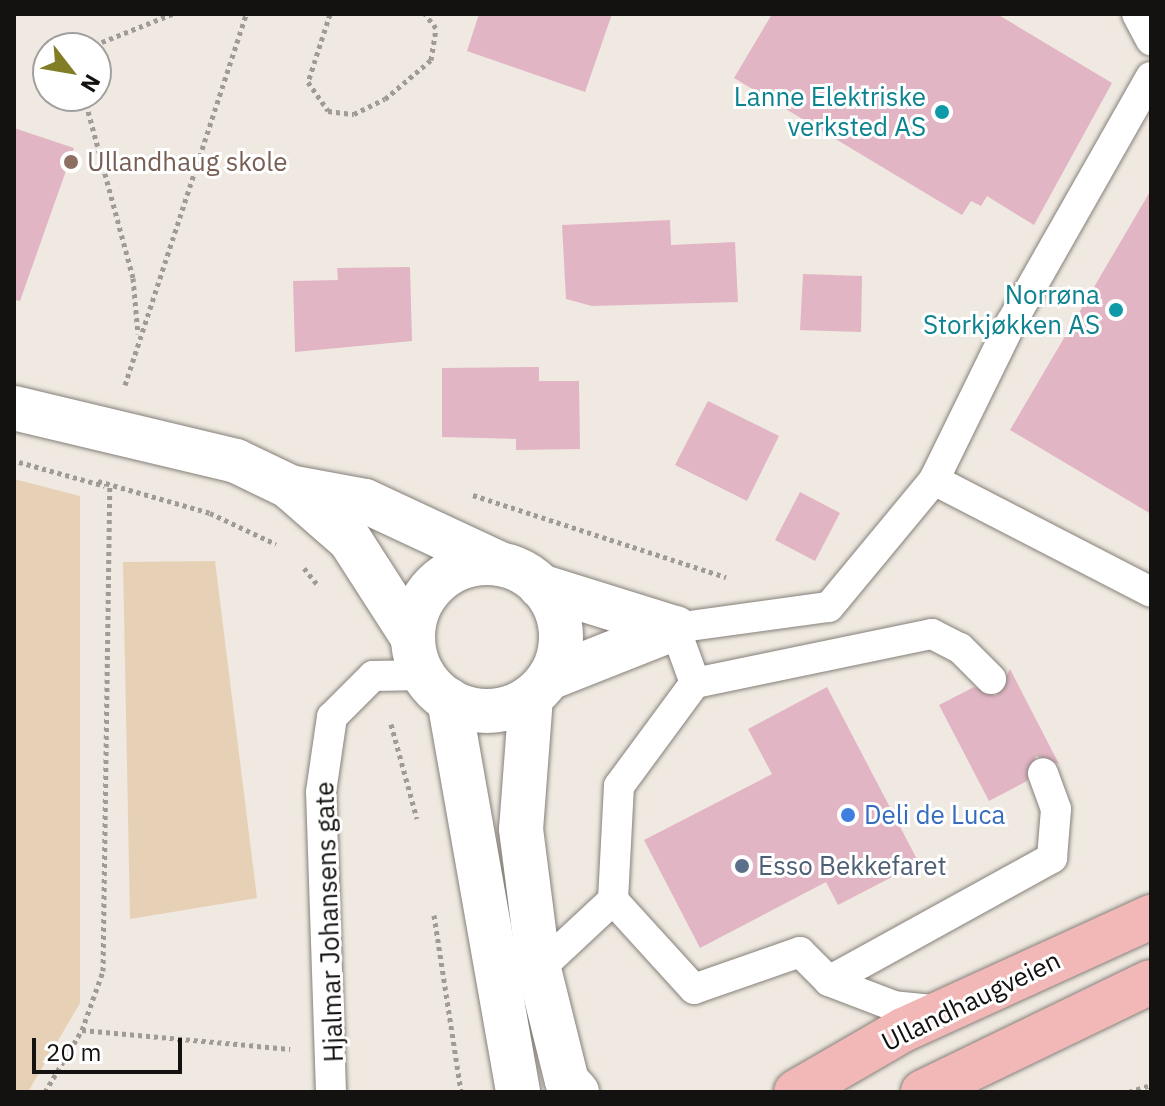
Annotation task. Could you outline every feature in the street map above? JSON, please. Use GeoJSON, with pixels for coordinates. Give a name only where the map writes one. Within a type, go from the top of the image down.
{"type":"FeatureCollection","features":[{"type":"Feature","properties":{"kind":"main road","name":"Ullandhaugveien"},"geometry":{"type":"LineString","coordinates":[[796,1092],[944,1011],[1151,917]]}},
{"type":"Feature","properties":{"kind":"main road"},"geometry":{"type":"LineString","coordinates":[[923,1092],[1151,982]]}},
{"type":"Feature","properties":{"kind":"street"},"geometry":{"type":"LineString","coordinates":[[14,408],[209,454],[288,486],[365,501],[540,586],[675,628]]}},
{"type":"Feature","properties":{"kind":"street"},"geometry":{"type":"LineString","coordinates":[[288,486],[350,540],[428,671],[490,711],[675,628]]}},
{"type":"Feature","properties":{"kind":"street"},"geometry":{"type":"LineString","coordinates":[[500,564],[458,569],[439,581],[425,597],[428,671],[518,1092]]}},
{"type":"Feature","properties":{"kind":"street"},"geometry":{"type":"LineString","coordinates":[[540,586],[561,630],[540,688],[521,829],[539,969],[567,1081],[577,1092]]}},
{"type":"Feature","properties":{"kind":"lane"},"geometry":{"type":"LineString","coordinates":[[1137,14],[1151,40]]}},
{"type":"Feature","properties":{"kind":"lane"},"geometry":{"type":"LineString","coordinates":[[695,683],[675,628],[829,607],[934,480],[1011,323],[1151,77]]}},
{"type":"Feature","properties":{"kind":"lane"},"geometry":{"type":"LineString","coordinates":[[934,480],[1151,592]]}},
{"type":"Feature","properties":{"kind":"lane"},"geometry":{"type":"LineString","coordinates":[[539,969],[613,900],[619,786],[695,683],[932,634],[960,648],[991,679]]}},
{"type":"Feature","properties":{"kind":"lane","name":"Hjalmar Johansens gate"},"geometry":{"type":"LineString","coordinates":[[331,1092],[335,1053],[321,792],[332,717],[373,676],[428,671]]}},
{"type":"Feature","properties":{"kind":"lane"},"geometry":{"type":"LineString","coordinates":[[829,981],[1052,858],[1056,809],[1043,773]]}},
{"type":"Feature","properties":{"kind":"lane"},"geometry":{"type":"LineString","coordinates":[[613,900],[694,989],[800,952],[829,981],[894,1006],[944,1011]]}},
{"type":"Feature","properties":{"kind":"path"},"geometry":{"type":"LineString","coordinates":[[112,38],[172,14]]}},
{"type":"Feature","properties":{"kind":"path"},"geometry":{"type":"LineString","coordinates":[[125,385],[138,335],[246,14]]}},
{"type":"Feature","properties":{"kind":"path"},"geometry":{"type":"LineString","coordinates":[[330,14],[308,82],[328,111],[354,114],[385,99],[431,60],[436,28],[425,14]]}},
{"type":"Feature","properties":{"kind":"path"},"geometry":{"type":"LineString","coordinates":[[88,112],[133,278],[138,335]]}},
{"type":"Feature","properties":{"kind":"path"},"geometry":{"type":"LineString","coordinates":[[14,460],[79,484],[110,486],[210,513],[291,551]]}},
{"type":"Feature","properties":{"kind":"path"},"geometry":{"type":"LineString","coordinates":[[45,1092],[82,1030],[103,971],[110,486]]}},
{"type":"Feature","properties":{"kind":"path"},"geometry":{"type":"LineString","coordinates":[[467,493],[739,581]]}},
{"type":"Feature","properties":{"kind":"path"},"geometry":{"type":"LineString","coordinates":[[300,562],[327,598]]}},
{"type":"Feature","properties":{"kind":"path"},"geometry":{"type":"LineString","coordinates":[[391,724],[422,836]]}},
{"type":"Feature","properties":{"kind":"path"},"geometry":{"type":"LineString","coordinates":[[431,896],[461,1092]]}},
{"type":"Feature","properties":{"kind":"path"},"geometry":{"type":"LineString","coordinates":[[82,1030],[335,1053]]}},
{"type":"Feature","properties":{"kind":"path"},"geometry":{"type":"LineString","coordinates":[[1129,1092],[1151,1085]]}},
{"type":"Feature","properties":{"kind":"shaded area"},"geometry":{"type":"Polygon","coordinates":[[[14,479],[80,496],[80,1003],[28,1092],[14,1092],[14,479]]]}},
{"type":"Feature","properties":{"kind":"shaded area"},"geometry":{"type":"Polygon","coordinates":[[[215,561],[257,898],[130,919],[123,562],[215,561]]]}},
{"type":"Feature","properties":{"kind":"building"},"geometry":{"type":"Polygon","coordinates":[[[479,14],[612,14],[585,92],[467,51],[479,14]]]}},
{"type":"Feature","properties":{"kind":"building","name":"Lanne Elektriske verksted AS"},"geometry":{"type":"Polygon","coordinates":[[[772,14],[997,14],[1112,83],[1034,225],[987,196],[981,206],[971,201],[962,215],[734,78],[772,14]]]}},
{"type":"Feature","properties":{"kind":"building"},"geometry":{"type":"Polygon","coordinates":[[[14,128],[74,148],[20,301],[14,300],[14,128]]]}},
{"type":"Feature","properties":{"kind":"building","name":"Norrøna Storkjøkken AS"},"geometry":{"type":"Polygon","coordinates":[[[1151,190],[1151,514],[1010,430],[1151,190]]]}},
{"type":"Feature","properties":{"kind":"building"},"geometry":{"type":"Polygon","coordinates":[[[670,220],[671,245],[735,242],[738,302],[592,306],[566,299],[562,225],[670,220]]]}},
{"type":"Feature","properties":{"kind":"building"},"geometry":{"type":"Polygon","coordinates":[[[410,267],[412,341],[295,352],[293,281],[338,280],[337,268],[410,267]]]}},
{"type":"Feature","properties":{"kind":"building"},"geometry":{"type":"Polygon","coordinates":[[[803,274],[862,276],[861,332],[800,330],[803,274]]]}},
{"type":"Feature","properties":{"kind":"building"},"geometry":{"type":"Polygon","coordinates":[[[539,367],[539,381],[579,381],[580,449],[516,450],[516,439],[442,437],[442,368],[539,367]]]}},
{"type":"Feature","properties":{"kind":"building"},"geometry":{"type":"Polygon","coordinates":[[[708,401],[779,436],[747,501],[675,465],[708,401]]]}},
{"type":"Feature","properties":{"kind":"building"},"geometry":{"type":"Polygon","coordinates":[[[800,492],[840,513],[815,561],[775,540],[800,492]]]}},
{"type":"Feature","properties":{"kind":"building"},"geometry":{"type":"Polygon","coordinates":[[[1010,669],[1059,764],[1036,756],[1027,781],[989,801],[939,705],[974,687],[996,696],[1010,669]]]}},
{"type":"Feature","properties":{"kind":"building"},"geometry":{"type":"Polygon","coordinates":[[[827,687],[919,863],[838,905],[826,882],[700,948],[644,840],[772,774],[748,729],[827,687]]]}},
{"type":"Feature","properties":{"kind":"place","name":"Lanne Elektriske verksted AS"},"geometry":{"type":"Point","coordinates":[942,112]}},
{"type":"Feature","properties":{"kind":"place","name":"Ullandhaug skole"},"geometry":{"type":"Point","coordinates":[71,162]}},
{"type":"Feature","properties":{"kind":"place","name":"Norrøna Storkjøkken AS"},"geometry":{"type":"Point","coordinates":[1116,310]}},
{"type":"Feature","properties":{"kind":"place","name":"Deli de Luca"},"geometry":{"type":"Point","coordinates":[848,815]}},
{"type":"Feature","properties":{"kind":"place","name":"Esso Bekkefaret"},"geometry":{"type":"Point","coordinates":[742,866]}}]}
